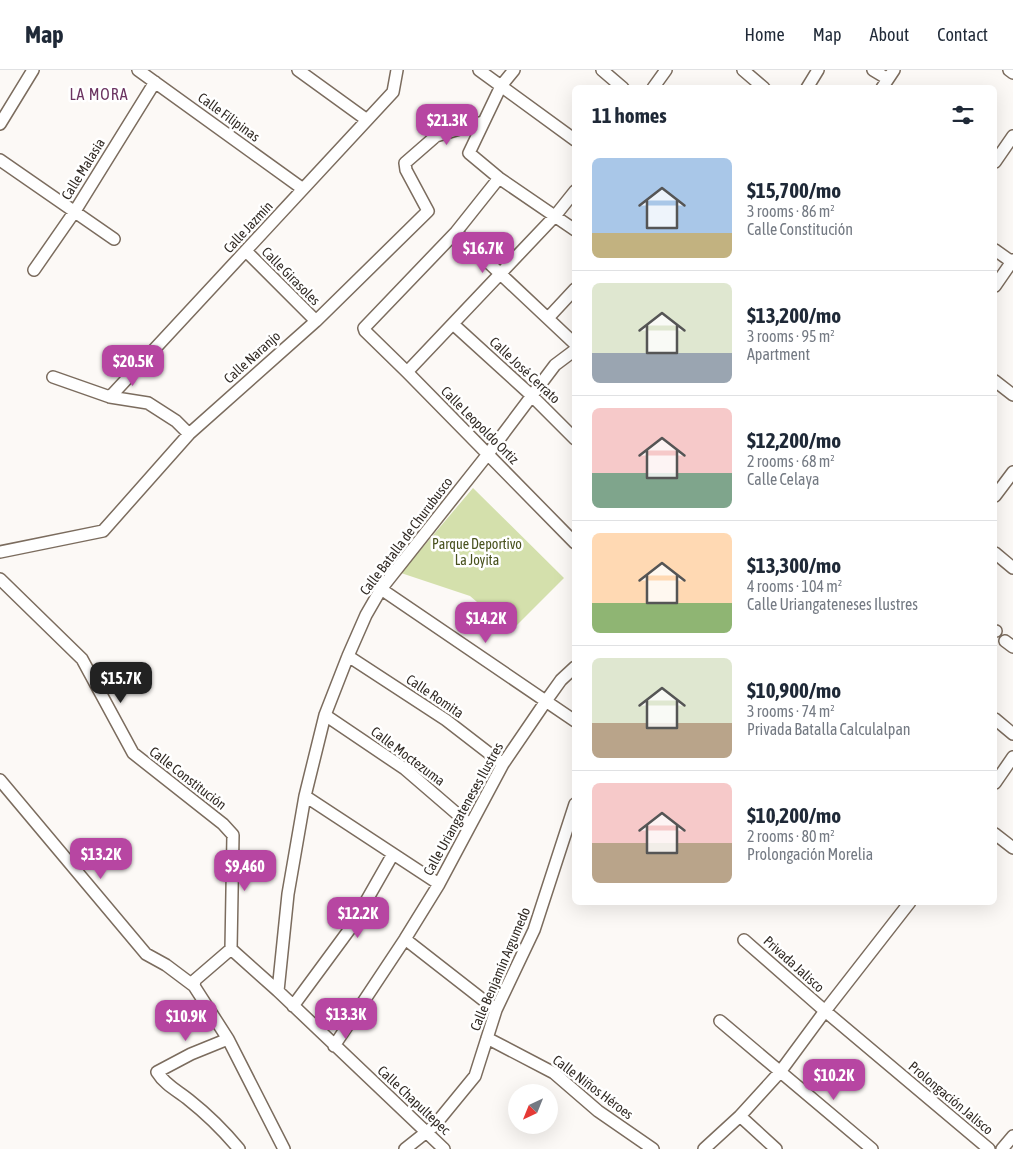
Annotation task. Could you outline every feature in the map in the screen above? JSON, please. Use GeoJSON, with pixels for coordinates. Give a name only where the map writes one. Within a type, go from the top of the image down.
{"type":"FeatureCollection","features":[{"type":"Feature","properties":{"kind":"street"},"geometry":{"type":"LineString","coordinates":[[0,124],[33,70]]}},
{"type":"Feature","properties":{"kind":"street","name":"Calle Filipinas"},"geometry":{"type":"LineString","coordinates":[[138,70],[304,189]]}},
{"type":"Feature","properties":{"kind":"street"},"geometry":{"type":"LineString","coordinates":[[298,70],[367,120]]}},
{"type":"Feature","properties":{"kind":"street","name":"Calle Jazmín"},"geometry":{"type":"LineString","coordinates":[[110,397],[393,92],[397,70]]}},
{"type":"Feature","properties":{"kind":"street"},"geometry":{"type":"LineString","coordinates":[[479,70],[572,138]]}},
{"type":"Feature","properties":{"kind":"street"},"geometry":{"type":"LineString","coordinates":[[514,70],[501,86],[469,153],[500,178],[572,228]]}},
{"type":"Feature","properties":{"kind":"street"},"geometry":{"type":"LineString","coordinates":[[602,70],[620,85]]}},
{"type":"Feature","properties":{"kind":"street"},"geometry":{"type":"LineString","coordinates":[[655,85],[666,70]]}},
{"type":"Feature","properties":{"kind":"street"},"geometry":{"type":"LineString","coordinates":[[743,70],[760,85]]}},
{"type":"Feature","properties":{"kind":"street"},"geometry":{"type":"LineString","coordinates":[[809,85],[818,70]]}},
{"type":"Feature","properties":{"kind":"street"},"geometry":{"type":"LineString","coordinates":[[873,70],[888,79]]}},
{"type":"Feature","properties":{"kind":"street"},"geometry":{"type":"LineString","coordinates":[[1009,70],[1013,72]]}},
{"type":"Feature","properties":{"kind":"street","name":"Calle Malasia"},"geometry":{"type":"LineString","coordinates":[[34,270],[74,211],[155,82]]}},
{"type":"Feature","properties":{"kind":"street","name":"Calle Naranjo"},"geometry":{"type":"LineString","coordinates":[[0,552],[103,531],[189,434],[316,321],[428,211],[406,170],[405,164],[436,136],[483,122]]}},
{"type":"Feature","properties":{"kind":"street"},"geometry":{"type":"LineString","coordinates":[[997,159],[1013,136]]}},
{"type":"Feature","properties":{"kind":"street"},"geometry":{"type":"LineString","coordinates":[[0,160],[114,239]]}},
{"type":"Feature","properties":{"kind":"street"},"geometry":{"type":"LineString","coordinates":[[500,178],[456,232],[572,341]]}},
{"type":"Feature","properties":{"kind":"street"},"geometry":{"type":"LineString","coordinates":[[407,372],[555,216],[572,195]]}},
{"type":"Feature","properties":{"kind":"street","name":"Calle Leopoldo Ortiz"},"geometry":{"type":"LineString","coordinates":[[456,232],[364,328],[365,331],[572,539]]}},
{"type":"Feature","properties":{"kind":"street","name":"Calle Girasoles"},"geometry":{"type":"LineString","coordinates":[[246,251],[316,321]]}},
{"type":"Feature","properties":{"kind":"street"},"geometry":{"type":"LineString","coordinates":[[997,251],[1012,261],[997,283]]}},
{"type":"Feature","properties":{"kind":"street"},"geometry":{"type":"LineString","coordinates":[[548,318],[572,292]]}},
{"type":"Feature","properties":{"kind":"street","name":"Calle José Cerrato"},"geometry":{"type":"LineString","coordinates":[[453,324],[531,395],[572,436]]}},
{"type":"Feature","properties":{"kind":"street","name":"Calle Batalla de Churubusco"},"geometry":{"type":"LineString","coordinates":[[278,991],[288,894],[304,796],[325,715],[366,615],[382,589],[488,454],[531,395],[555,365],[572,352]]}},
{"type":"Feature","properties":{"kind":"street"},"geometry":{"type":"LineString","coordinates":[[53,377],[110,397],[148,403],[176,421],[189,434]]}},
{"type":"Feature","properties":{"kind":"street"},"geometry":{"type":"LineString","coordinates":[[997,383],[1013,395]]}},
{"type":"Feature","properties":{"kind":"street"},"geometry":{"type":"LineString","coordinates":[[997,493],[1013,472]]}},
{"type":"Feature","properties":{"kind":"street"},"geometry":{"type":"LineString","coordinates":[[997,554],[1013,568]]}},
{"type":"Feature","properties":{"kind":"street","name":"Calle Constitución"},"geometry":{"type":"LineString","coordinates":[[1,583],[82,659],[133,753],[223,824],[233,835],[231,949]]}},
{"type":"Feature","properties":{"kind":"street"},"geometry":{"type":"LineString","coordinates":[[382,589],[572,719]]}},
{"type":"Feature","properties":{"kind":"street","name":"Calle Romita"},"geometry":{"type":"LineString","coordinates":[[348,656],[446,720],[503,764]]}},
{"type":"Feature","properties":{"kind":"street","name":"Calle Uriangateneses Ilustres"},"geometry":{"type":"LineString","coordinates":[[334,1046],[405,939],[438,884],[503,764],[561,680],[572,670]]}},
{"type":"Feature","properties":{"kind":"street","name":"Calle Moctezuma"},"geometry":{"type":"LineString","coordinates":[[325,715],[405,769],[470,825]]}},
{"type":"Feature","properties":{"kind":"street"},"geometry":{"type":"LineString","coordinates":[[997,722],[1013,734]]}},
{"type":"Feature","properties":{"kind":"street"},"geometry":{"type":"LineString","coordinates":[[997,780],[1013,757]]}},
{"type":"Feature","properties":{"kind":"street"},"geometry":{"type":"LineString","coordinates":[[0,780],[146,954],[166,965],[194,986],[228,1039],[284,1149]]}},
{"type":"Feature","properties":{"kind":"street"},"geometry":{"type":"LineString","coordinates":[[304,796],[438,884]]}},
{"type":"Feature","properties":{"kind":"street","name":"Calle Benjamín Argumedo"},"geometry":{"type":"LineString","coordinates":[[405,1149],[434,1126],[475,1076],[496,1010],[534,930],[572,813]]}},
{"type":"Feature","properties":{"kind":"street"},"geometry":{"type":"LineString","coordinates":[[997,836],[1013,848]]}},
{"type":"Feature","properties":{"kind":"street"},"geometry":{"type":"LineString","coordinates":[[293,1006],[352,926],[393,854]]}},
{"type":"Feature","properties":{"kind":"street"},"geometry":{"type":"LineString","coordinates":[[704,1149],[740,1116],[780,1072],[908,905]]}},
{"type":"Feature","properties":{"kind":"street"},"geometry":{"type":"LineString","coordinates":[[405,939],[496,1010]]}},
{"type":"Feature","properties":{"kind":"street","name":"Privada Jalisco"},"geometry":{"type":"LineString","coordinates":[[744,940],[825,1011]]}},
{"type":"Feature","properties":{"kind":"street"},"geometry":{"type":"LineString","coordinates":[[194,986],[195,980],[231,949]]}},
{"type":"Feature","properties":{"kind":"street","name":"Calle Chapultepec"},"geometry":{"type":"LineString","coordinates":[[231,949],[278,991],[444,1149]]}},
{"type":"Feature","properties":{"kind":"street","name":"Prolongación Jalisco"},"geometry":{"type":"LineString","coordinates":[[825,1011],[989,1149]]}},
{"type":"Feature","properties":{"kind":"street"},"geometry":{"type":"LineString","coordinates":[[720,1021],[872,1149]]}},
{"type":"Feature","properties":{"kind":"street","name":"Calle Niños Héroes"},"geometry":{"type":"LineString","coordinates":[[487,1038],[554,1073],[598,1112],[653,1149]]}},
{"type":"Feature","properties":{"kind":"street"},"geometry":{"type":"LineString","coordinates":[[228,1039],[191,1054],[156,1072],[162,1081],[189,1100],[221,1127],[240,1149]]}},
{"type":"Feature","properties":{"kind":"street"},"geometry":{"type":"LineString","coordinates":[[740,1116],[776,1149]]}},
{"type":"Feature","properties":{"kind":"street"},"geometry":{"type":"LineString","coordinates":[[1002,1149],[1013,1136]]}},
{"type":"Feature","properties":{"kind":"green space","name":"Parque Deportivo La Joyita"},"geometry":{"type":"Polygon","coordinates":[[[473,488],[564,578],[511,631],[470,596],[401,573],[473,488]]]}},
{"type":"Feature","properties":{"kind":"district","name":"LA MORA"},"geometry":{"type":"Point","coordinates":[99,94]}}]}
